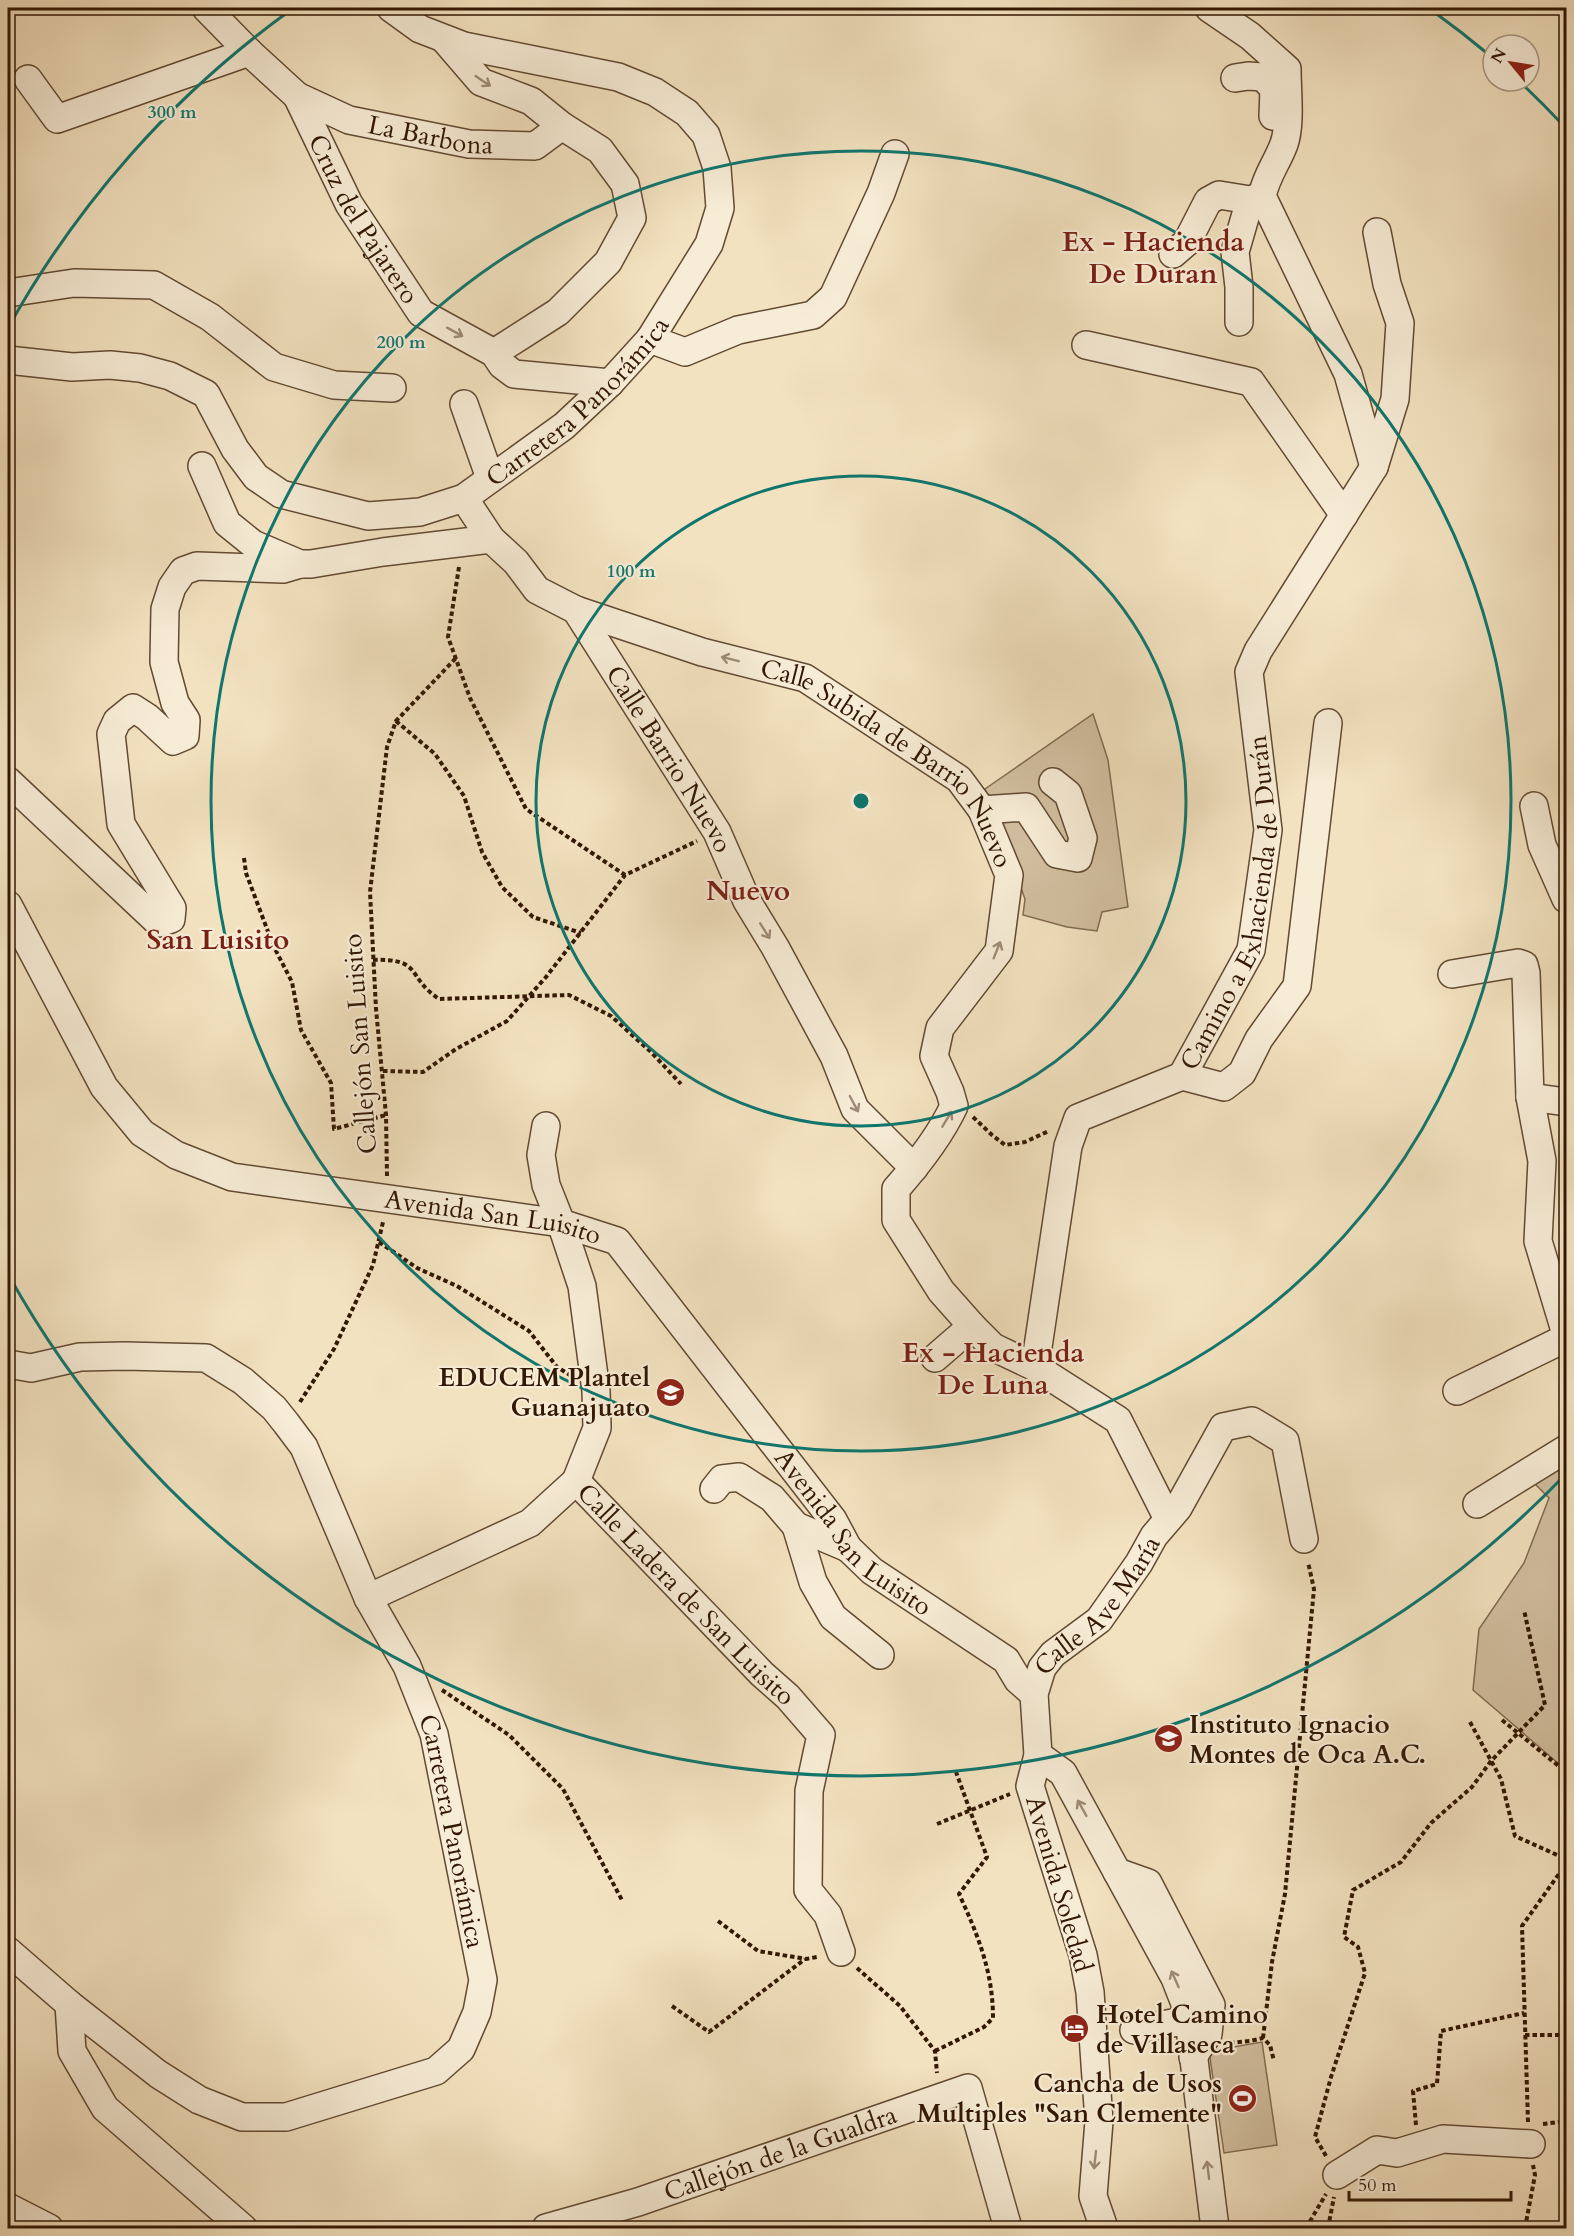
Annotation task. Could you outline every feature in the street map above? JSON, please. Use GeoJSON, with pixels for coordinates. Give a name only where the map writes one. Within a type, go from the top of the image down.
{"type":"FeatureCollection","features":[{"type":"Feature","properties":{"kind":"street"},"geometry":{"type":"LineString","coordinates":[[206,8],[297,96]]}},
{"type":"Feature","properties":{"kind":"street","name":"Carretera Panorámica"},"geometry":{"type":"LineString","coordinates":[[8,360],[72,367],[110,365],[140,368],[170,376],[206,394],[235,449],[256,477],[281,494],[368,516],[420,512],[464,498],[564,426],[610,383],[650,339],[709,244],[720,207],[717,168],[706,135],[687,113],[655,92],[618,78],[464,46],[420,29],[391,8]]}},
{"type":"Feature","properties":{"kind":"street"},"geometry":{"type":"LineString","coordinates":[[1209,8],[1250,36],[1287,69],[1287,126],[1284,143],[1256,198],[1235,252],[1239,287],[1239,322]]}},
{"type":"Feature","properties":{"kind":"street"},"geometry":{"type":"LineString","coordinates":[[443,38],[481,82],[531,101],[562,126],[600,150],[626,184],[632,218],[608,262],[558,312],[494,353]]}},
{"type":"Feature","properties":{"kind":"street"},"geometry":{"type":"LineString","coordinates":[[28,79],[57,119],[249,52]]}},
{"type":"Feature","properties":{"kind":"street"},"geometry":{"type":"LineString","coordinates":[[1235,78],[1263,77],[1274,89],[1273,139],[1276,159]]}},
{"type":"Feature","properties":{"kind":"street","name":"La Barbona"},"geometry":{"type":"LineString","coordinates":[[297,96],[350,120],[469,144],[535,146],[562,126]]}},
{"type":"Feature","properties":{"kind":"street","name":"Cruz del Pajarero"},"geometry":{"type":"LineString","coordinates":[[297,96],[349,204],[422,313],[494,353],[502,365],[514,374],[610,383]]}},
{"type":"Feature","properties":{"kind":"street"},"geometry":{"type":"LineString","coordinates":[[650,339],[685,352],[738,330],[813,315],[833,297],[881,193],[895,154]]}},
{"type":"Feature","properties":{"kind":"street"},"geometry":{"type":"LineString","coordinates":[[1173,254],[1187,242],[1208,201],[1220,195],[1256,198]]}},
{"type":"Feature","properties":{"kind":"street"},"geometry":{"type":"LineString","coordinates":[[1256,198],[1348,374],[1374,467]]}},
{"type":"Feature","properties":{"kind":"street","name":"Camino a Exhacienda de Durán"},"geometry":{"type":"LineString","coordinates":[[1078,1118],[1182,1077],[1251,950],[1268,830],[1249,672],[1258,651],[1374,467],[1395,399],[1400,323],[1387,284],[1377,232]]}},
{"type":"Feature","properties":{"kind":"street"},"geometry":{"type":"LineString","coordinates":[[8,293],[74,283],[154,285],[210,317],[274,367],[334,385],[392,388]]}},
{"type":"Feature","properties":{"kind":"street"},"geometry":{"type":"LineString","coordinates":[[1086,345],[1251,382],[1344,515]]}},
{"type":"Feature","properties":{"kind":"street"},"geometry":{"type":"LineString","coordinates":[[464,404],[490,478]]}},
{"type":"Feature","properties":{"kind":"street"},"geometry":{"type":"LineString","coordinates":[[202,466],[227,524],[253,544],[300,564]]}},
{"type":"Feature","properties":{"kind":"street"},"geometry":{"type":"LineString","coordinates":[[464,498],[491,539],[516,562],[537,590],[576,610]]}},
{"type":"Feature","properties":{"kind":"street"},"geometry":{"type":"LineString","coordinates":[[8,781],[159,923],[171,919],[172,908],[121,824],[111,734],[117,721],[133,708],[147,717],[173,741],[185,736],[186,720],[175,703],[164,662],[165,609],[172,587],[183,571],[197,566],[283,569],[300,564],[383,552],[491,539]]}},
{"type":"Feature","properties":{"kind":"street","name":"Calle Subida de Barrio Nuevo"},"geometry":{"type":"LineString","coordinates":[[576,610],[702,652],[805,678],[959,779],[982,810],[1009,875],[999,951],[940,1028],[934,1056],[954,1106]]}},
{"type":"Feature","properties":{"kind":"street","name":"Calle Barrio Nuevo"},"geometry":{"type":"LineString","coordinates":[[576,610],[717,832],[747,901],[775,947],[834,1056],[855,1109],[914,1168]]}},
{"type":"Feature","properties":{"kind":"street"},"geometry":{"type":"LineString","coordinates":[[1182,1077],[1224,1087],[1242,1073],[1259,1039],[1297,986],[1329,723]]}},
{"type":"Feature","properties":{"kind":"street"},"geometry":{"type":"LineString","coordinates":[[982,810],[1026,807],[1057,854],[1078,858],[1083,838],[1068,794],[1053,782]]}},
{"type":"Feature","properties":{"kind":"street"},"geometry":{"type":"LineString","coordinates":[[1534,806],[1542,845],[1566,899]]}},
{"type":"Feature","properties":{"kind":"street","name":"Avenida San Luisito"},"geometry":{"type":"LineString","coordinates":[[8,905],[104,1087],[142,1133],[176,1155],[232,1177],[561,1223],[617,1241],[833,1520],[848,1548],[872,1571],[1006,1660],[1018,1680],[1034,1694]]}},
{"type":"Feature","properties":{"kind":"street"},"geometry":{"type":"LineString","coordinates":[[1452,974],[1518,963],[1524,965],[1530,1097],[1542,1161],[1538,1241],[1566,1336],[1457,1391]]}},
{"type":"Feature","properties":{"kind":"street"},"geometry":{"type":"LineString","coordinates":[[1530,1097],[1566,1102]]}},
{"type":"Feature","properties":{"kind":"street"},"geometry":{"type":"LineString","coordinates":[[954,1106],[948,1119],[914,1168],[896,1189],[896,1220],[941,1291],[993,1347],[1035,1367],[1118,1420],[1168,1519]]}},
{"type":"Feature","properties":{"kind":"street"},"geometry":{"type":"LineString","coordinates":[[1035,1367],[1068,1146],[1078,1118]]}},
{"type":"Feature","properties":{"kind":"street","name":"Calle Ladera de San Luisito"},"geometry":{"type":"LineString","coordinates":[[546,1126],[541,1155],[546,1185],[582,1286],[596,1391],[597,1428],[576,1481],[754,1665],[788,1697],[821,1735],[809,1791],[808,1890],[828,1916],[849,1960]]}},
{"type":"Feature","properties":{"kind":"street"},"geometry":{"type":"LineString","coordinates":[[935,1358],[972,1326]]}},
{"type":"Feature","properties":{"kind":"street","name":"Carretera Panorámica"},"geometry":{"type":"LineString","coordinates":[[8,1364],[31,1368],[80,1357],[206,1358],[243,1381],[274,1408],[286,1423],[304,1447],[368,1598],[407,1666],[434,1734],[483,1980],[477,2012],[461,2049],[436,2071],[286,2117],[242,2116],[199,2100],[158,2074],[69,2004],[8,1951]]}},
{"type":"Feature","properties":{"kind":"street","name":"Calle Ave María"},"geometry":{"type":"LineString","coordinates":[[1034,1694],[1042,1668],[1053,1654],[1099,1620],[1139,1563],[1154,1536],[1178,1508],[1223,1427],[1252,1421],[1285,1440],[1304,1539]]}},
{"type":"Feature","properties":{"kind":"street"},"geometry":{"type":"LineString","coordinates":[[1477,1504],[1566,1449]]}},
{"type":"Feature","properties":{"kind":"street"},"geometry":{"type":"LineString","coordinates":[[714,1489],[722,1479],[739,1478],[772,1498],[796,1526],[813,1582],[834,1617],[880,1655]]}},
{"type":"Feature","properties":{"kind":"street"},"geometry":{"type":"LineString","coordinates":[[368,1598],[530,1523],[576,1481]]}},
{"type":"Feature","properties":{"kind":"street"},"geometry":{"type":"LineString","coordinates":[[796,1526],[848,1548]]}},
{"type":"Feature","properties":{"kind":"street"},"geometry":{"type":"LineString","coordinates":[[1034,1694],[1038,1755],[1063,1773],[1176,1978],[1198,2027],[1193,2057],[1215,2229]]}},
{"type":"Feature","properties":{"kind":"street","name":"Avenida Soledad"},"geometry":{"type":"LineString","coordinates":[[1038,1755],[1030,1785],[1083,1955],[1090,1992],[1099,2121],[1093,2196],[1104,2229]]}},
{"type":"Feature","properties":{"kind":"street"},"geometry":{"type":"LineString","coordinates":[[69,2004],[72,2051],[105,2108],[243,2229]]}},
{"type":"Feature","properties":{"kind":"street"},"geometry":{"type":"LineString","coordinates":[[1134,2030],[1198,2027]]}},
{"type":"Feature","properties":{"kind":"street","name":"Callejón de la Gualdra"},"geometry":{"type":"LineString","coordinates":[[546,2229],[649,2198],[968,2088],[1008,2229]]}},
{"type":"Feature","properties":{"kind":"street"},"geometry":{"type":"LineString","coordinates":[[1337,2175],[1377,2150],[1397,2153],[1443,2139],[1531,2144]]}},
{"type":"Feature","properties":{"kind":"street"},"geometry":{"type":"LineString","coordinates":[[8,2207],[49,2229]]}},
{"type":"Feature","properties":{"kind":"path"},"geometry":{"type":"LineString","coordinates":[[463,543],[448,637],[470,699],[526,809],[625,875]]}},
{"type":"Feature","properties":{"kind":"path"},"geometry":{"type":"LineString","coordinates":[[456,658],[396,721],[435,754],[464,796],[482,852],[502,887],[533,917],[581,933]]}},
{"type":"Feature","properties":{"kind":"path","name":"Callejón San Luisito"},"geometry":{"type":"LineString","coordinates":[[286,1423],[334,1348],[373,1266],[388,1199],[386,1115],[373,960],[370,892],[387,747],[396,721]]}},
{"type":"Feature","properties":{"kind":"path"},"geometry":{"type":"LineString","coordinates":[[382,1071],[423,1072],[456,1049],[507,1021],[581,933],[625,875],[717,832]]}},
{"type":"Feature","properties":{"kind":"path"},"geometry":{"type":"LineString","coordinates":[[244,858],[246,873],[273,945],[292,982],[301,1030],[331,1083],[334,1129],[386,1115]]}},
{"type":"Feature","properties":{"kind":"path"},"geometry":{"type":"LineString","coordinates":[[373,960],[395,959],[410,966],[427,991],[439,999],[569,995],[611,1016],[650,1051],[681,1084]]}},
{"type":"Feature","properties":{"kind":"path"},"geometry":{"type":"LineString","coordinates":[[954,1106],[971,1115],[1005,1145],[1025,1142],[1078,1118]]}},
{"type":"Feature","properties":{"kind":"path"},"geometry":{"type":"LineString","coordinates":[[379,1242],[417,1268],[457,1286],[529,1331],[557,1367],[596,1391]]}},
{"type":"Feature","properties":{"kind":"path"},"geometry":{"type":"LineString","coordinates":[[1263,2037],[1272,1962],[1285,1894],[1314,1589],[1304,1539]]}},
{"type":"Feature","properties":{"kind":"path"},"geometry":{"type":"LineString","coordinates":[[1328,2229],[1337,2175],[1315,2137],[1330,2077],[1365,1973],[1358,1947],[1344,1937],[1353,1890],[1401,1862],[1431,1823],[1472,1787],[1491,1761],[1545,1705],[1524,1610]]}},
{"type":"Feature","properties":{"kind":"path"},"geometry":{"type":"LineString","coordinates":[[407,1666],[509,1735],[563,1789],[622,1902]]}},
{"type":"Feature","properties":{"kind":"path"},"geometry":{"type":"LineString","coordinates":[[1502,1720],[1566,1772]]}},
{"type":"Feature","properties":{"kind":"path"},"geometry":{"type":"LineString","coordinates":[[1470,1722],[1501,1779],[1515,1836],[1566,1859]]}},
{"type":"Feature","properties":{"kind":"path"},"geometry":{"type":"LineString","coordinates":[[935,2051],[984,2027],[993,2018],[993,1996],[980,1940],[959,1894],[987,1857],[956,1772]]}},
{"type":"Feature","properties":{"kind":"path"},"geometry":{"type":"LineString","coordinates":[[937,1824],[1030,1785]]}},
{"type":"Feature","properties":{"kind":"path"},"geometry":{"type":"LineString","coordinates":[[1525,2229],[1534,2175],[1528,2127],[1522,1926],[1566,1864]]}},
{"type":"Feature","properties":{"kind":"path"},"geometry":{"type":"LineString","coordinates":[[718,1921],[758,1951],[806,1959],[849,1960],[900,2006],[935,2051],[943,2097]]}},
{"type":"Feature","properties":{"kind":"path"},"geometry":{"type":"LineString","coordinates":[[672,2006],[709,2032],[806,1959]]}},
{"type":"Feature","properties":{"kind":"path"},"geometry":{"type":"LineString","coordinates":[[1405,2150],[1405,2134],[1416,2130],[1413,2091],[1437,2084],[1441,2031],[1524,2013]]}},
{"type":"Feature","properties":{"kind":"path"},"geometry":{"type":"LineString","coordinates":[[1198,2027],[1215,2041],[1232,2043],[1263,2037]]}},
{"type":"Feature","properties":{"kind":"path"},"geometry":{"type":"LineString","coordinates":[[1525,2035],[1566,2034]]}},
{"type":"Feature","properties":{"kind":"path"},"geometry":{"type":"LineString","coordinates":[[1263,2037],[1270,2044],[1274,2061]]}},
{"type":"Feature","properties":{"kind":"path"},"geometry":{"type":"LineString","coordinates":[[1306,2229],[1337,2175]]}},
{"type":"Feature","properties":{"kind":"shaded area"},"geometry":{"type":"Polygon","coordinates":[[[1093,714],[1108,760],[1128,907],[1102,912],[1097,931],[1067,927],[1023,915],[1025,899],[985,789],[1093,714]]]}},
{"type":"Feature","properties":{"kind":"shaded area"},"geometry":{"type":"Polygon","coordinates":[[[1566,1461],[1566,1770],[1473,1690],[1479,1629],[1524,1563],[1549,1498],[1533,1482],[1566,1461]]]}},
{"type":"Feature","properties":{"kind":"shaded area","name":"Cancha de Usos Multiples \"San Clemente\""},"geometry":{"type":"Polygon","coordinates":[[[1262,2042],[1277,2145],[1224,2153],[1209,2051],[1262,2042]]]}},
{"type":"Feature","properties":{"kind":"place","name":"EDUCEM Plantel Guanajuato"},"geometry":{"type":"Point","coordinates":[671,1392]}},
{"type":"Feature","properties":{"kind":"place","name":"Instituto Ignacio Montes de Oca A.C."},"geometry":{"type":"Point","coordinates":[1168,1739]}},
{"type":"Feature","properties":{"kind":"place","name":"Hotel Camino de Villaseca"},"geometry":{"type":"Point","coordinates":[1075,2029]}},
{"type":"Feature","properties":{"kind":"place","name":"Cancha de Usos Multiples \"San Clemente\""},"geometry":{"type":"Point","coordinates":[1243,2098]}},
{"type":"Feature","properties":{"kind":"district","name":"Ex - Hacienda De Duran"},"geometry":{"type":"Point","coordinates":[1153,258]}},
{"type":"Feature","properties":{"kind":"district","name":"Nuevo"},"geometry":{"type":"Point","coordinates":[748,891]}},
{"type":"Feature","properties":{"kind":"district","name":"San Luisito"},"geometry":{"type":"Point","coordinates":[218,940]}},
{"type":"Feature","properties":{"kind":"district","name":"Ex - Hacienda De Luna"},"geometry":{"type":"Point","coordinates":[993,1369]}}]}
